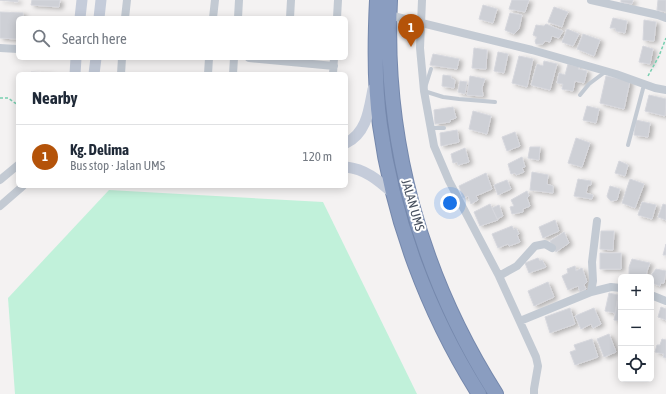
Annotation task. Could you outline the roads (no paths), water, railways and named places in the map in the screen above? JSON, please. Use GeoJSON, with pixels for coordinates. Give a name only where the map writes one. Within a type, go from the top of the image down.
{"type":"FeatureCollection","features":[{"type":"Feature","properties":{"kind":"highway","name":"JALAN UMS"},"geometry":{"type":"LineString","coordinates":[[377,0],[376,75],[380,124],[394,194],[413,259],[444,333],[479,394]]}},
{"type":"Feature","properties":{"kind":"highway","name":"JALAN UMS"},"geometry":{"type":"LineString","coordinates":[[390,0],[391,91],[399,147],[411,205],[440,288],[479,368],[496,394]]}},
{"type":"Feature","properties":{"kind":"street"},"geometry":{"type":"LineString","coordinates":[[80,16],[82,0]]}},
{"type":"Feature","properties":{"kind":"street"},"geometry":{"type":"LineString","coordinates":[[99,16],[101,0]]}},
{"type":"Feature","properties":{"kind":"street"},"geometry":{"type":"LineString","coordinates":[[125,16],[127,0]]}},
{"type":"Feature","properties":{"kind":"street"},"geometry":{"type":"LineString","coordinates":[[213,16],[215,0]]}},
{"type":"Feature","properties":{"kind":"street"},"geometry":{"type":"LineString","coordinates":[[238,16],[239,0]]}},
{"type":"Feature","properties":{"kind":"street"},"geometry":{"type":"LineString","coordinates":[[290,16],[291,0]]}},
{"type":"Feature","properties":{"kind":"street"},"geometry":{"type":"LineString","coordinates":[[337,16],[338,0]]}},
{"type":"Feature","properties":{"kind":"street"},"geometry":{"type":"LineString","coordinates":[[422,0],[420,48],[424,90],[434,146],[448,181],[499,276],[537,362],[534,394]]}},
{"type":"Feature","properties":{"kind":"street"},"geometry":{"type":"LineString","coordinates":[[591,0],[666,18]]}},
{"type":"Feature","properties":{"kind":"street"},"geometry":{"type":"LineString","coordinates":[[389,15],[532,50],[644,85],[666,90]]}},
{"type":"Feature","properties":{"kind":"street"},"geometry":{"type":"LineString","coordinates":[[0,48],[16,49]]}},
{"type":"Feature","properties":{"kind":"street"},"geometry":{"type":"LineString","coordinates":[[75,72],[76,60]]}},
{"type":"Feature","properties":{"kind":"street"},"geometry":{"type":"LineString","coordinates":[[94,72],[96,60]]}},
{"type":"Feature","properties":{"kind":"street"},"geometry":{"type":"LineString","coordinates":[[121,72],[122,60]]}},
{"type":"Feature","properties":{"kind":"street"},"geometry":{"type":"LineString","coordinates":[[208,72],[209,60]]}},
{"type":"Feature","properties":{"kind":"street"},"geometry":{"type":"LineString","coordinates":[[233,72],[234,60]]}},
{"type":"Feature","properties":{"kind":"street"},"geometry":{"type":"LineString","coordinates":[[286,60],[334,66]]}},
{"type":"Feature","properties":{"kind":"street"},"geometry":{"type":"LineString","coordinates":[[348,142],[352,140],[366,122],[376,75]]}},
{"type":"Feature","properties":{"kind":"street"},"geometry":{"type":"LineString","coordinates":[[0,180],[16,167]]}},
{"type":"Feature","properties":{"kind":"street"},"geometry":{"type":"LineString","coordinates":[[348,167],[357,168],[376,178],[394,194]]}},
{"type":"Feature","properties":{"kind":"street"},"geometry":{"type":"LineString","coordinates":[[0,206],[20,188]]}},
{"type":"Feature","properties":{"kind":"street"},"geometry":{"type":"LineString","coordinates":[[591,292],[593,281],[592,262],[597,221]]}},
{"type":"Feature","properties":{"kind":"street"},"geometry":{"type":"LineString","coordinates":[[499,276],[517,266],[535,246],[545,244],[552,248]]}},
{"type":"Feature","properties":{"kind":"street"},"geometry":{"type":"LineString","coordinates":[[520,321],[591,292],[611,287],[618,288]]}},
{"type":"Feature","properties":{"kind":"street"},"geometry":{"type":"LineString","coordinates":[[654,297],[666,301]]}},
{"type":"Feature","properties":{"kind":"lane"},"geometry":{"type":"LineString","coordinates":[[432,69],[424,90],[443,97],[495,102]]}},
{"type":"Feature","properties":{"kind":"lane"},"geometry":{"type":"LineString","coordinates":[[580,95],[589,84],[606,72]]}},
{"type":"Feature","properties":{"kind":"lane"},"geometry":{"type":"LineString","coordinates":[[628,145],[644,85]]}},
{"type":"Feature","properties":{"kind":"lane"},"geometry":{"type":"LineString","coordinates":[[666,85],[666,90]]}},
{"type":"Feature","properties":{"kind":"lane"},"geometry":{"type":"LineString","coordinates":[[431,128],[444,128]]}},
{"type":"Feature","properties":{"kind":"place","name":"Kg. Delima"},"geometry":{"type":"Point","coordinates":[411,47]}}]}
